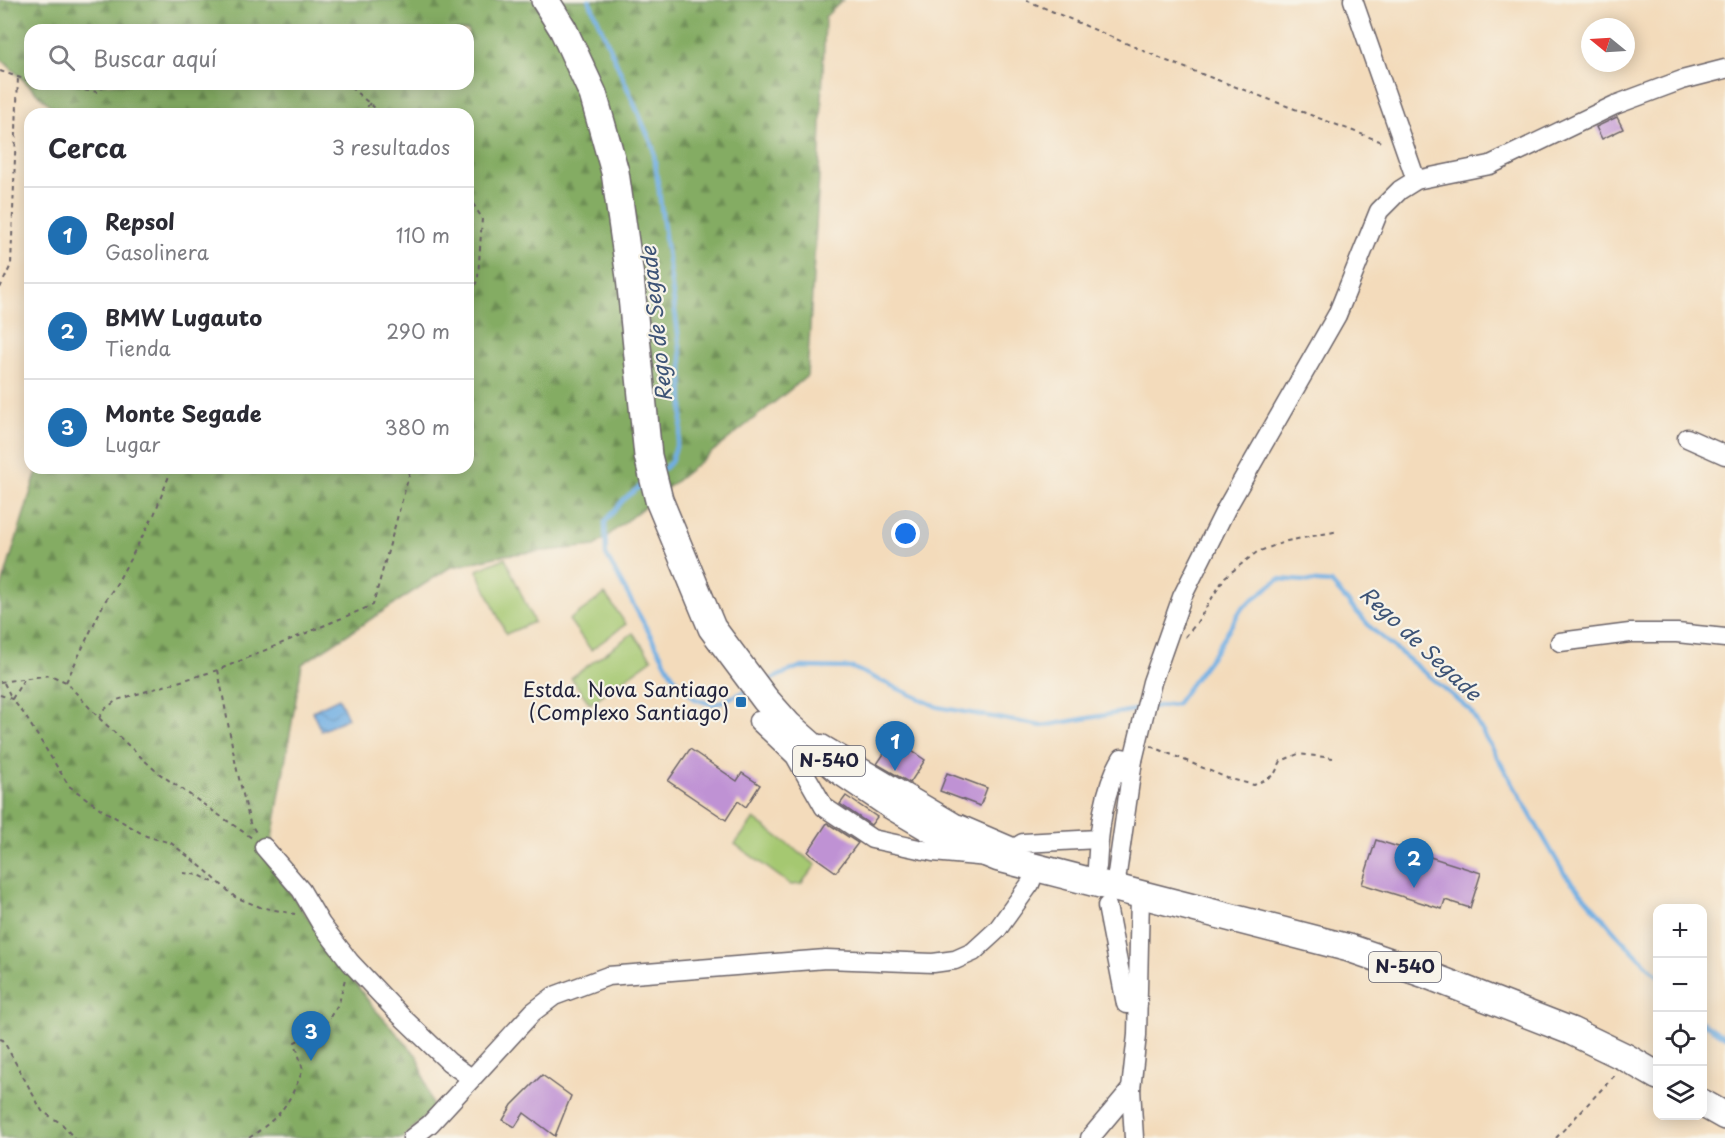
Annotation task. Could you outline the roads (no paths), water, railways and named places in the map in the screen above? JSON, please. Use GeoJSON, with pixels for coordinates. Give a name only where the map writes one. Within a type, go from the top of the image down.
{"type":"FeatureCollection","features":[{"type":"Feature","properties":{"kind":"highway","name":"N-540"},"geometry":{"type":"LineString","coordinates":[[545,0],[563,29],[593,94],[615,172],[630,277],[648,456],[659,500],[712,628],[765,699],[788,725],[838,769],[891,805],[942,835],[998,852],[1036,868],[1120,896],[1360,952],[1425,974],[1560,1027],[1625,1057],[1653,1073]]}},
{"type":"Feature","properties":{"kind":"highway"},"geometry":{"type":"LineString","coordinates":[[1707,1106],[1725,1116]]}},
{"type":"Feature","properties":{"kind":"street"},"geometry":{"type":"LineString","coordinates":[[1353,0],[1416,180]]}},
{"type":"Feature","properties":{"kind":"street"},"geometry":{"type":"LineString","coordinates":[[1138,1004],[1126,1004],[1120,896],[1133,760],[1152,682],[1182,597],[1226,509],[1337,315],[1379,211],[1400,190],[1416,180],[1490,165],[1615,105],[1682,80],[1725,69]]}},
{"type":"Feature","properties":{"kind":"street"},"geometry":{"type":"LineString","coordinates":[[1687,438],[1725,455]]}},
{"type":"Feature","properties":{"kind":"street"},"geometry":{"type":"LineString","coordinates":[[1560,642],[1630,633],[1677,633],[1725,638]]}},
{"type":"Feature","properties":{"kind":"street"},"geometry":{"type":"LineString","coordinates":[[758,721],[795,756],[824,807],[872,839],[933,852],[998,852],[1023,843],[1098,839]]}},
{"type":"Feature","properties":{"kind":"street"},"geometry":{"type":"LineString","coordinates":[[788,725],[862,766],[954,822],[998,852]]}},
{"type":"Feature","properties":{"kind":"street"},"geometry":{"type":"LineString","coordinates":[[1097,867],[1098,839],[1112,775],[1122,758],[1133,760]]}},
{"type":"Feature","properties":{"kind":"street"},"geometry":{"type":"LineString","coordinates":[[954,822],[998,852]]}},
{"type":"Feature","properties":{"kind":"street"},"geometry":{"type":"LineString","coordinates":[[264,847],[301,890],[321,924],[350,962],[441,1055],[471,1078]]}},
{"type":"Feature","properties":{"kind":"street"},"geometry":{"type":"LineString","coordinates":[[412,1138],[430,1124],[533,1012],[554,996],[608,976],[826,959],[933,963],[955,960],[973,952],[997,930],[1030,884],[1036,868]]}},
{"type":"Feature","properties":{"kind":"street"},"geometry":{"type":"LineString","coordinates":[[1120,896],[1137,941],[1137,1035],[1131,1089],[1134,1138]]}},
{"type":"Feature","properties":{"kind":"street"},"geometry":{"type":"LineString","coordinates":[[1090,1138],[1131,1089]]}},
{"type":"Feature","properties":{"kind":"water"},"geometry":{"type":"Polygon","coordinates":[[[339,698],[348,718],[321,731],[312,711],[339,698]]]}},
{"type":"Feature","properties":{"kind":"waterway","name":"Rego de Segade"},"geometry":{"type":"LineString","coordinates":[[589,0],[653,147],[682,363],[681,431],[671,462],[662,470]]}},
{"type":"Feature","properties":{"kind":"waterway","name":"Rego de Segade"},"geometry":{"type":"LineString","coordinates":[[646,482],[625,498],[605,522],[606,555],[673,676],[695,699],[714,705],[746,691]]}},
{"type":"Feature","properties":{"kind":"waterway","name":"Rego de Segade"},"geometry":{"type":"LineString","coordinates":[[1152,707],[1176,704],[1216,650],[1242,608],[1279,579],[1331,583],[1373,630],[1470,710],[1564,873],[1622,940],[1653,971]]}},
{"type":"Feature","properties":{"kind":"waterway","name":"Rego de Segade"},"geometry":{"type":"LineString","coordinates":[[765,682],[799,667],[853,668],[938,707],[1042,726],[1140,709]]}},
{"type":"Feature","properties":{"kind":"waterway","name":"Rego de Segade"},"geometry":{"type":"LineString","coordinates":[[1707,1025],[1725,1037]]}},
{"type":"Feature","properties":{"kind":"place","name":"Estda. Nova Santiago (Complexo Santiago)"},"geometry":{"type":"Point","coordinates":[741,702]}},
{"type":"Feature","properties":{"kind":"place","name":"Repsol"},"geometry":{"type":"Point","coordinates":[895,771]}},
{"type":"Feature","properties":{"kind":"place","name":"BMW Lugauto"},"geometry":{"type":"Point","coordinates":[1414,888]}},
{"type":"Feature","properties":{"kind":"place","name":"Monte Segade"},"geometry":{"type":"Point","coordinates":[311,1061]}}]}
